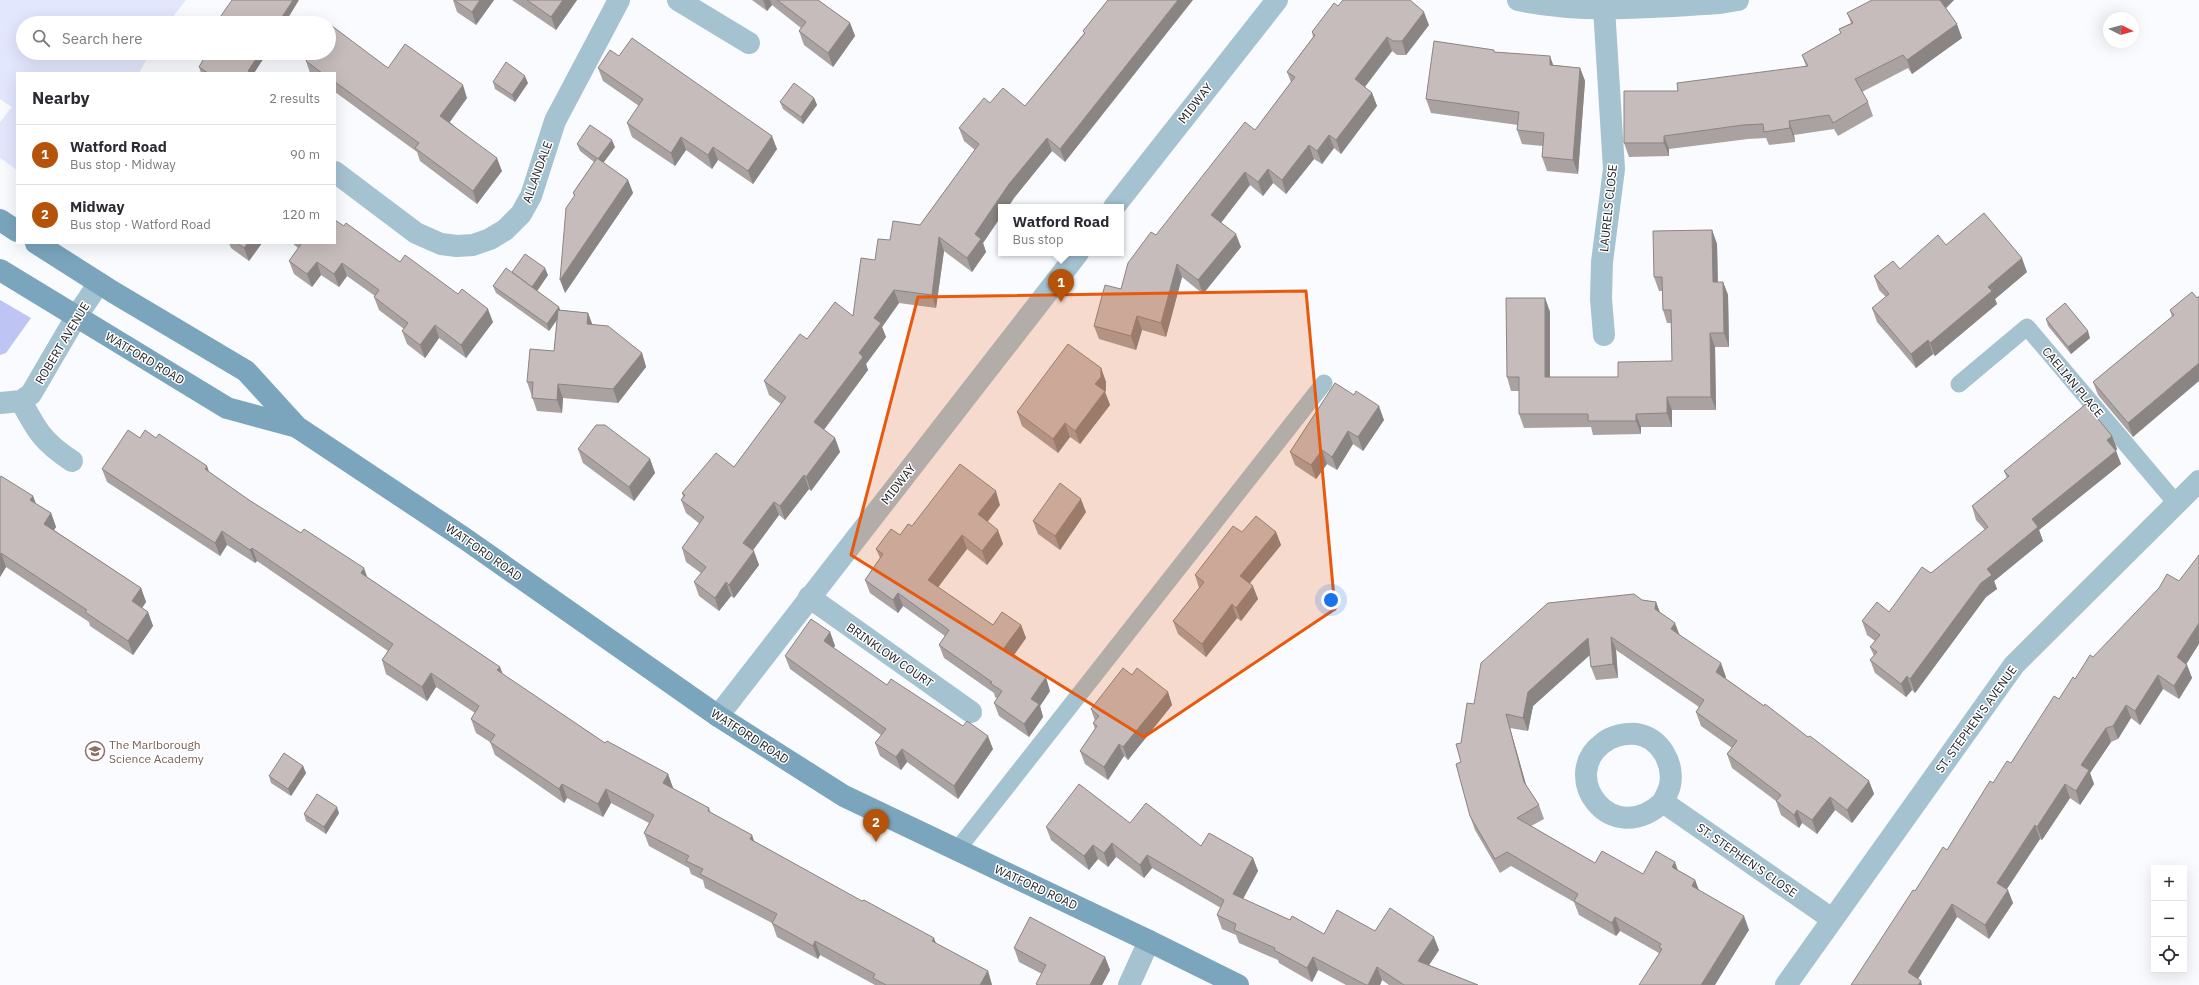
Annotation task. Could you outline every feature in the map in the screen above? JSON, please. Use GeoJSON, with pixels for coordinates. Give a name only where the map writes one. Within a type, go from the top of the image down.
{"type":"FeatureCollection","features":[{"type":"Feature","properties":{"kind":"main road"},"geometry":{"type":"LineString","coordinates":[[0,220],[16,230]]}},
{"type":"Feature","properties":{"kind":"main road","name":"WATFORD ROAD"},"geometry":{"type":"LineString","coordinates":[[38,244],[99,283],[246,371],[297,427],[464,538],[718,716],[844,796],[1150,941],[1238,985]]}},
{"type":"Feature","properties":{"kind":"main road","name":"WATFORD ROAD"},"geometry":{"type":"LineString","coordinates":[[0,270],[227,408],[297,427]]}},
{"type":"Feature","properties":{"kind":"street","name":"ALLANDALE"},"geometry":{"type":"LineString","coordinates":[[336,173],[416,233],[441,244],[457,246],[473,244],[490,239],[505,230],[521,214],[531,196],[555,120],[619,0]]}},
{"type":"Feature","properties":{"kind":"street"},"geometry":{"type":"LineString","coordinates":[[678,0],[693,7],[749,43]]}},
{"type":"Feature","properties":{"kind":"street","name":"MIDWAY"},"geometry":{"type":"LineString","coordinates":[[1116,204],[1277,0]]}},
{"type":"Feature","properties":{"kind":"street"},"geometry":{"type":"LineString","coordinates":[[1518,0],[1564,7],[1604,8],[1696,4],[1738,0]]}},
{"type":"Feature","properties":{"kind":"street","name":"LAURELS CLOSE"},"geometry":{"type":"LineString","coordinates":[[1604,8],[1614,169],[1602,262],[1601,299],[1604,336]]}},
{"type":"Feature","properties":{"kind":"street","name":"MIDWAY"},"geometry":{"type":"LineString","coordinates":[[718,716],[809,597],[1076,256]]}},
{"type":"Feature","properties":{"kind":"street","name":"ROBERT AVENUE"},"geometry":{"type":"LineString","coordinates":[[72,461],[51,447],[10,402],[33,391],[76,317],[99,283]]}},
{"type":"Feature","properties":{"kind":"street","name":"ST. STEPHEN'S AVENUE"},"geometry":{"type":"LineString","coordinates":[[1786,985],[2014,665],[2199,481]]}},
{"type":"Feature","properties":{"kind":"street","name":"BRINKLOW COURT"},"geometry":{"type":"LineString","coordinates":[[809,597],[971,712]]}},
{"type":"Feature","properties":{"kind":"street","name":"ST. STEPHEN'S CLOSE"},"geometry":{"type":"LineString","coordinates":[[1662,802],[1832,919]]}},
{"type":"Feature","properties":{"kind":"street"},"geometry":{"type":"LineString","coordinates":[[1129,985],[1150,941]]}},
{"type":"Feature","properties":{"kind":"lane","name":"CAELIAN PLACE"},"geometry":{"type":"LineString","coordinates":[[1959,384],[2027,328],[2176,504]]}},
{"type":"Feature","properties":{"kind":"lane"},"geometry":{"type":"LineString","coordinates":[[957,850],[1324,383]]}},
{"type":"Feature","properties":{"kind":"highlighted area"},"geometry":{"type":"Polygon","coordinates":[[[1306,291],[1335,609],[1144,737],[851,555],[918,297],[1306,291]]]}},
{"type":"Feature","properties":{"kind":"shaded area"},"geometry":{"type":"Polygon","coordinates":[[[0,0],[186,0],[173,16],[16,16],[16,60],[146,60],[140,72],[16,72],[16,169],[0,158],[0,122],[12,107],[0,99],[0,0]]]}},
{"type":"Feature","properties":{"kind":"shaded area"},"geometry":{"type":"Polygon","coordinates":[[[0,300],[31,318],[6,353],[0,355],[0,300]]]}},
{"type":"Feature","properties":{"kind":"building"},"geometry":{"type":"Polygon","coordinates":[[[232,0],[293,0],[283,16],[221,16],[232,0]]]}},
{"type":"Feature","properties":{"kind":"building"},"geometry":{"type":"Polygon","coordinates":[[[454,0],[480,0],[472,12],[454,0]]]}},
{"type":"Feature","properties":{"kind":"building"},"geometry":{"type":"Polygon","coordinates":[[[527,0],[563,0],[551,17],[527,0]]]}},
{"type":"Feature","properties":{"kind":"building"},"geometry":{"type":"Polygon","coordinates":[[[777,0],[818,0],[850,23],[828,53],[799,31],[806,22],[777,0]]]}},
{"type":"Feature","properties":{"kind":"building"},"geometry":{"type":"Polygon","coordinates":[[[1108,0],[1178,0],[1060,149],[1047,138],[1009,184],[975,234],[981,239],[967,258],[939,237],[932,295],[894,290],[874,318],[881,323],[859,353],[863,357],[814,422],[835,438],[806,477],[804,475],[780,506],[774,502],[743,543],[754,551],[729,585],[726,582],[715,598],[694,582],[706,567],[682,548],[704,517],[681,500],[685,495],[682,493],[716,453],[734,467],[786,397],[764,381],[800,334],[807,339],[835,302],[853,316],[861,258],[875,260],[878,239],[890,240],[893,221],[920,225],[979,144],[959,128],[984,98],[990,103],[1003,88],[1025,106],[1085,33],[1083,31],[1108,0]]]}},
{"type":"Feature","properties":{"kind":"building"},"geometry":{"type":"Polygon","coordinates":[[[1343,0],[1410,0],[1424,12],[1402,41],[1393,41],[1387,37],[1355,79],[1372,93],[1336,140],[1329,135],[1317,151],[1309,145],[1282,180],[1268,169],[1258,182],[1245,172],[1211,215],[1236,234],[1198,280],[1177,264],[1161,323],[1137,316],[1131,336],[1094,326],[1105,285],[1121,289],[1128,263],[1151,232],[1156,235],[1245,122],[1255,130],[1295,77],[1287,72],[1315,35],[1312,32],[1334,3],[1338,6],[1343,0]]]}},
{"type":"Feature","properties":{"kind":"building"},"geometry":{"type":"Polygon","coordinates":[[[1872,0],[1940,0],[1957,24],[1907,60],[1903,55],[1855,79],[1868,102],[1833,123],[1829,115],[1789,121],[1790,128],[1764,132],[1763,124],[1743,125],[1664,136],[1664,143],[1624,143],[1624,91],[1678,91],[1677,83],[1808,66],[1802,55],[1841,33],[1839,29],[1853,23],[1847,13],[1872,0]]]}},
{"type":"Feature","properties":{"kind":"building"},"geometry":{"type":"Polygon","coordinates":[[[336,29],[388,68],[405,44],[463,85],[440,116],[497,158],[473,191],[415,148],[419,143],[336,83],[336,72],[321,72],[306,61],[336,60],[336,29]]]}},
{"type":"Feature","properties":{"kind":"building"},"geometry":{"type":"Polygon","coordinates":[[[632,38],[772,136],[748,171],[713,147],[708,155],[681,137],[671,153],[627,123],[643,99],[598,68],[610,50],[619,56],[632,38]]]}},
{"type":"Feature","properties":{"kind":"building"},"geometry":{"type":"Polygon","coordinates":[[[1434,41],[1494,50],[1494,52],[1550,56],[1550,65],[1580,68],[1573,160],[1542,157],[1544,133],[1517,130],[1519,112],[1426,99],[1434,41]]]}},
{"type":"Feature","properties":{"kind":"building"},"geometry":{"type":"Polygon","coordinates":[[[203,60],[255,60],[248,71],[250,72],[206,72],[199,67],[203,60]]]}},
{"type":"Feature","properties":{"kind":"building"},"geometry":{"type":"Polygon","coordinates":[[[506,62],[525,76],[512,95],[493,82],[506,62]]]}},
{"type":"Feature","properties":{"kind":"building"},"geometry":{"type":"Polygon","coordinates":[[[794,83],[814,98],[801,117],[780,102],[794,83]]]}},
{"type":"Feature","properties":{"kind":"building"},"geometry":{"type":"Polygon","coordinates":[[[590,125],[612,140],[598,159],[577,144],[590,125]]]}},
{"type":"Feature","properties":{"kind":"building"},"geometry":{"type":"Polygon","coordinates":[[[597,158],[628,180],[560,280],[566,208],[575,195],[573,193],[597,158]]]}},
{"type":"Feature","properties":{"kind":"building"},"geometry":{"type":"Polygon","coordinates":[[[1984,213],[2022,258],[1988,287],[1992,291],[1930,343],[1928,340],[1911,354],[1872,308],[1889,294],[1874,276],[1893,261],[1900,269],[1938,235],[1946,245],[1984,213]]]}},
{"type":"Feature","properties":{"kind":"building"},"geometry":{"type":"Polygon","coordinates":[[[336,221],[344,226],[346,223],[400,262],[405,255],[458,294],[462,289],[488,309],[461,345],[435,325],[420,345],[402,331],[408,323],[374,297],[379,290],[342,263],[334,274],[317,262],[307,274],[289,261],[301,244],[336,244],[336,221]]]}},
{"type":"Feature","properties":{"kind":"building"},"geometry":{"type":"Polygon","coordinates":[[[1712,230],[1713,282],[1723,282],[1724,333],[1710,333],[1711,397],[1667,397],[1667,413],[1636,414],[1636,421],[1588,421],[1588,414],[1519,414],[1519,377],[1507,377],[1506,298],[1545,298],[1545,377],[1618,377],[1618,362],[1672,361],[1671,310],[1663,310],[1662,277],[1654,277],[1653,231],[1712,230]]]}},
{"type":"Feature","properties":{"kind":"building"},"geometry":{"type":"Polygon","coordinates":[[[238,244],[247,244],[244,248],[238,244]]]}},
{"type":"Feature","properties":{"kind":"building"},"geometry":{"type":"Polygon","coordinates":[[[525,254],[545,268],[532,287],[512,272],[525,254]]]}},
{"type":"Feature","properties":{"kind":"building"},"geometry":{"type":"Polygon","coordinates":[[[506,268],[559,307],[547,324],[493,286],[506,268]]]}},
{"type":"Feature","properties":{"kind":"building"},"geometry":{"type":"Polygon","coordinates":[[[2192,292],[2197,298],[2199,296],[2199,363],[2128,423],[2093,382],[2174,315],[2170,310],[2192,292]]]}},
{"type":"Feature","properties":{"kind":"building"},"geometry":{"type":"Polygon","coordinates":[[[2065,303],[2088,331],[2068,347],[2046,319],[2065,303]]]}},
{"type":"Feature","properties":{"kind":"building"},"geometry":{"type":"Polygon","coordinates":[[[558,310],[588,313],[587,324],[608,326],[642,353],[613,389],[558,384],[557,400],[532,398],[533,382],[527,382],[530,349],[554,351],[558,310]]]}},
{"type":"Feature","properties":{"kind":"building"},"geometry":{"type":"Polygon","coordinates":[[[1068,344],[1101,368],[1101,377],[1095,384],[1105,391],[1075,431],[1065,423],[1053,439],[1017,412],[1068,344]]]}},
{"type":"Feature","properties":{"kind":"building"},"geometry":{"type":"Polygon","coordinates":[[[1335,383],[1354,395],[1356,391],[1379,406],[1358,437],[1348,431],[1332,457],[1322,450],[1311,465],[1290,452],[1335,383]]]}},
{"type":"Feature","properties":{"kind":"building"},"geometry":{"type":"Polygon","coordinates":[[[2086,404],[2112,436],[2107,440],[2116,451],[2032,519],[2038,527],[1987,569],[1992,575],[1981,583],[1910,679],[1907,676],[1901,684],[1870,660],[1877,652],[1870,647],[1880,635],[1862,621],[1877,602],[1889,612],[1922,567],[1931,573],[1988,527],[1972,506],[2009,476],[2004,471],[2086,404]]]}},
{"type":"Feature","properties":{"kind":"building"},"geometry":{"type":"Polygon","coordinates":[[[596,425],[605,425],[650,459],[629,487],[578,449],[596,425]]]}},
{"type":"Feature","properties":{"kind":"building"},"geometry":{"type":"Polygon","coordinates":[[[128,430],[140,438],[145,430],[156,438],[159,434],[207,466],[205,469],[249,500],[301,533],[304,529],[364,568],[361,573],[500,667],[497,670],[605,743],[607,741],[668,774],[663,783],[709,808],[708,811],[752,835],[750,839],[862,901],[864,900],[934,938],[932,941],[988,971],[980,985],[886,985],[873,978],[875,974],[815,941],[813,946],[772,923],[777,914],[700,874],[703,869],[686,861],[689,856],[644,833],[654,815],[606,789],[598,804],[562,784],[559,789],[490,742],[495,735],[471,719],[479,706],[431,673],[422,687],[382,660],[393,644],[252,548],[250,550],[222,531],[215,543],[102,469],[128,430]]]}},
{"type":"Feature","properties":{"kind":"building"},"geometry":{"type":"Polygon","coordinates":[[[960,464],[996,491],[978,514],[998,530],[982,551],[962,535],[928,580],[993,625],[1002,612],[1021,625],[1004,648],[1046,677],[1031,699],[1039,704],[1024,724],[994,703],[1002,691],[990,683],[992,682],[939,645],[949,630],[898,593],[893,600],[865,580],[883,554],[876,549],[891,529],[900,535],[908,524],[912,526],[960,464]]]}},
{"type":"Feature","properties":{"kind":"building"},"geometry":{"type":"Polygon","coordinates":[[[1,476],[33,496],[30,500],[51,513],[44,524],[141,588],[132,601],[148,612],[128,641],[85,612],[87,610],[1,553],[0,555],[1,476]]]}},
{"type":"Feature","properties":{"kind":"building"},"geometry":{"type":"Polygon","coordinates":[[[1060,483],[1081,499],[1055,536],[1033,521],[1060,483]]]}},
{"type":"Feature","properties":{"kind":"building"},"geometry":{"type":"Polygon","coordinates":[[[1256,516],[1276,532],[1240,576],[1253,586],[1236,608],[1232,604],[1202,644],[1173,621],[1204,582],[1195,575],[1233,526],[1242,532],[1256,516]]]}},
{"type":"Feature","properties":{"kind":"building"},"geometry":{"type":"Polygon","coordinates":[[[2199,555],[2199,623],[2177,657],[2187,665],[2174,686],[2158,675],[2135,711],[2126,705],[2113,726],[2106,728],[2081,765],[2089,770],[2076,791],[2065,784],[2037,827],[2035,825],[1997,883],[2008,890],[1985,925],[1952,904],[1908,972],[1921,981],[1918,985],[1851,985],[1943,847],[1947,850],[1990,781],[1993,783],[2007,761],[2011,763],[2054,696],[2059,699],[2073,677],[2075,679],[2090,655],[2093,657],[2159,588],[2167,574],[2179,581],[2199,555]]]}},
{"type":"Feature","properties":{"kind":"building"},"geometry":{"type":"Polygon","coordinates":[[[1634,594],[1642,600],[1656,602],[1655,609],[1675,623],[1671,629],[1721,663],[1716,672],[1764,706],[1765,704],[1808,737],[1810,736],[1869,781],[1847,810],[1830,797],[1812,820],[1797,810],[1794,815],[1776,801],[1781,795],[1727,754],[1737,741],[1696,712],[1704,700],[1611,637],[1613,664],[1591,667],[1588,638],[1528,692],[1523,718],[1506,714],[1524,782],[1539,805],[1517,818],[1595,863],[1602,851],[1643,874],[1656,851],[1675,862],[1672,867],[1695,880],[1692,886],[1744,916],[1701,985],[1639,985],[1662,949],[1659,947],[1661,944],[1615,917],[1612,923],[1574,901],[1578,894],[1507,852],[1495,859],[1470,816],[1456,764],[1461,762],[1456,744],[1461,743],[1467,703],[1474,704],[1481,663],[1548,603],[1634,594]]]}},
{"type":"Feature","properties":{"kind":"building"},"geometry":{"type":"Polygon","coordinates":[[[811,619],[830,632],[824,641],[887,685],[891,679],[963,726],[967,721],[988,736],[954,786],[902,749],[896,757],[875,743],[886,729],[785,656],[811,619]]]}},
{"type":"Feature","properties":{"kind":"building"},"geometry":{"type":"Polygon","coordinates":[[[1123,668],[1132,675],[1137,668],[1168,692],[1123,747],[1119,744],[1104,767],[1080,751],[1097,726],[1093,723],[1099,716],[1091,709],[1123,668]]]}},
{"type":"Feature","properties":{"kind":"building"},"geometry":{"type":"Polygon","coordinates":[[[284,753],[303,766],[288,789],[269,776],[284,753]]]}},
{"type":"Feature","properties":{"kind":"building"},"geometry":{"type":"Polygon","coordinates":[[[1079,784],[1130,823],[1146,803],[1201,846],[1209,833],[1253,858],[1233,894],[1290,920],[1292,916],[1324,934],[1337,910],[1375,931],[1390,908],[1434,937],[1418,961],[1478,985],[1404,985],[1377,967],[1368,985],[1366,985],[1313,957],[1307,968],[1274,950],[1275,948],[1234,930],[1236,924],[1217,915],[1224,900],[1147,855],[1140,865],[1112,843],[1104,853],[1093,845],[1084,856],[1046,827],[1079,784]]]}},
{"type":"Feature","properties":{"kind":"building"},"geometry":{"type":"Polygon","coordinates":[[[317,794],[337,807],[324,827],[304,814],[317,794]]]}},
{"type":"Feature","properties":{"kind":"building"},"geometry":{"type":"Polygon","coordinates":[[[1030,917],[1105,957],[1090,985],[1036,984],[1046,965],[1014,948],[1030,917]]]}},
{"type":"Feature","properties":{"kind":"place","name":"Watford Road"},"geometry":{"type":"Point","coordinates":[1061,302]}},
{"type":"Feature","properties":{"kind":"place","name":"The Marlborough Science Academy"},"geometry":{"type":"Point","coordinates":[95,751]}},
{"type":"Feature","properties":{"kind":"place","name":"Midway"},"geometry":{"type":"Point","coordinates":[876,842]}}]}
